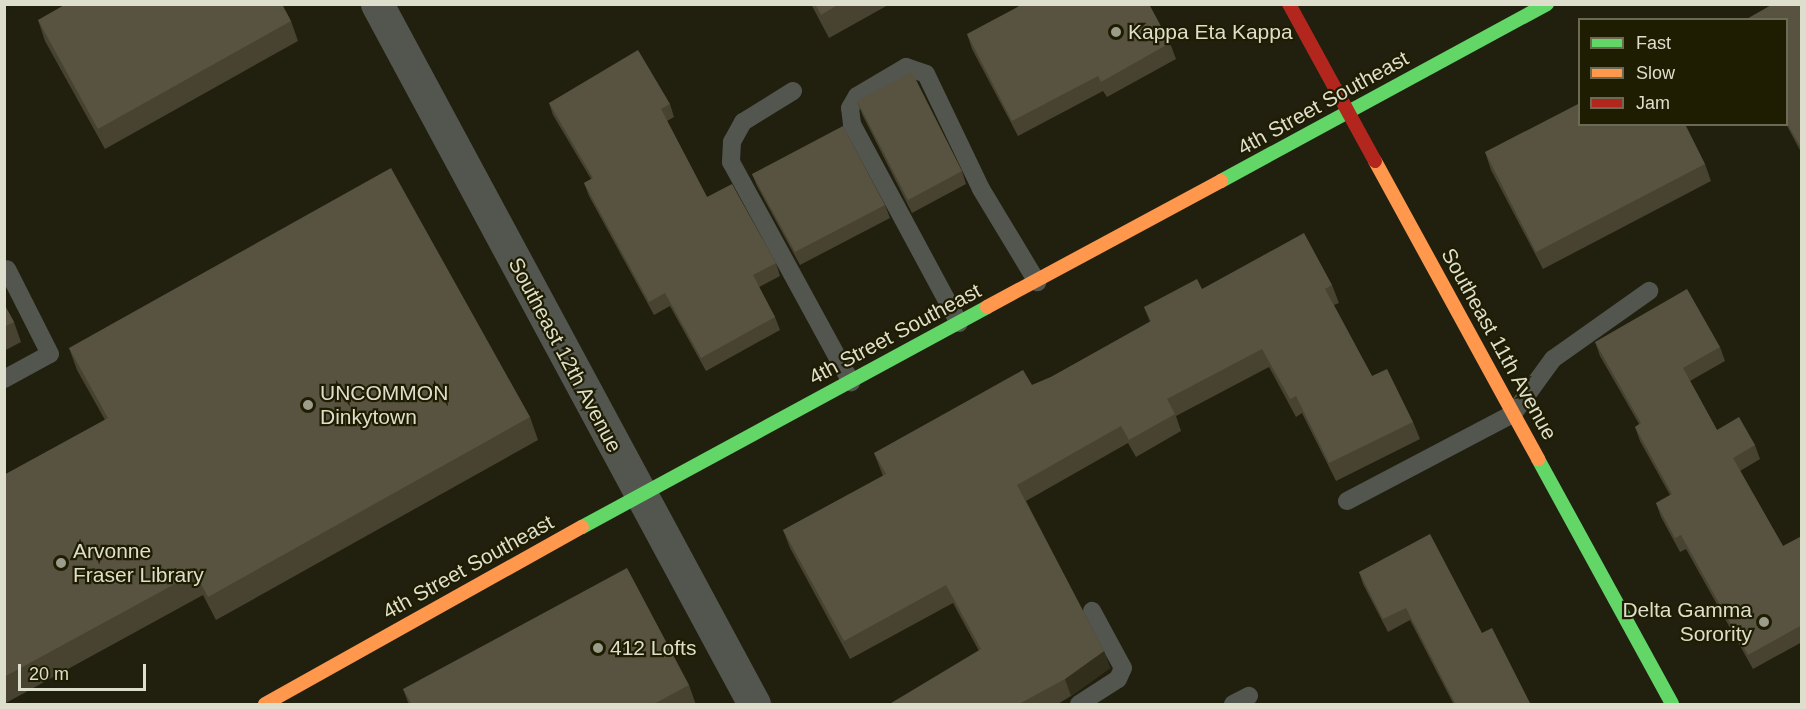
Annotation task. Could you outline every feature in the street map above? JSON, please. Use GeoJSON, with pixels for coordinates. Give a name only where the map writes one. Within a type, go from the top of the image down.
{"type":"FeatureCollection","features":[{"type":"Feature","properties":{"kind":"main road","name":"Southeast 11th Avenue"},"geometry":{"type":"LineString","coordinates":[[1289,4],[1672,705]]}},
{"type":"Feature","properties":{"kind":"main road","name":"4th Street Southeast"},"geometry":{"type":"LineString","coordinates":[[265,705],[640,495],[1547,4]]}},
{"type":"Feature","properties":{"kind":"street","name":"Southeast 12th Avenue"},"geometry":{"type":"LineString","coordinates":[[377,4],[754,705]]}},
{"type":"Feature","properties":{"kind":"lane"},"geometry":{"type":"LineString","coordinates":[[959,323],[852,124],[850,108],[857,96],[906,68],[926,74],[981,189],[1037,282]]}},
{"type":"Feature","properties":{"kind":"lane"},"geometry":{"type":"LineString","coordinates":[[794,91],[743,122],[732,142],[731,162],[851,382]]}},
{"type":"Feature","properties":{"kind":"lane"},"geometry":{"type":"LineString","coordinates":[[4,379],[50,354],[7,269]]}},
{"type":"Feature","properties":{"kind":"lane"},"geometry":{"type":"LineString","coordinates":[[1347,501],[1513,414],[1553,359],[1649,291]]}},
{"type":"Feature","properties":{"kind":"lane"},"geometry":{"type":"LineString","coordinates":[[1079,705],[1118,679],[1123,668],[1092,611]]}},
{"type":"Feature","properties":{"kind":"building"},"geometry":{"type":"Polygon","coordinates":[[[66,4],[282,4],[291,21],[98,129],[38,20],[66,4]]]}},
{"type":"Feature","properties":{"kind":"building"},"geometry":{"type":"Polygon","coordinates":[[[815,4],[839,4],[821,15],[815,4]]]}},
{"type":"Feature","properties":{"kind":"building"},"geometry":{"type":"Polygon","coordinates":[[[1023,4],[1149,4],[1170,43],[1101,82],[1098,76],[1012,121],[967,34],[1023,4]]]}},
{"type":"Feature","properties":{"kind":"building"},"geometry":{"type":"Polygon","coordinates":[[[1773,4],[1802,4],[1802,149],[1788,125],[1788,18],[1748,18],[1773,4]]]}},
{"type":"Feature","properties":{"kind":"building"},"geometry":{"type":"Polygon","coordinates":[[[638,50],[670,104],[661,109],[707,197],[732,184],[776,263],[753,275],[775,317],[701,358],[665,293],[649,302],[584,183],[593,178],[549,103],[638,50]]]}},
{"type":"Feature","properties":{"kind":"building"},"geometry":{"type":"Polygon","coordinates":[[[912,72],[962,171],[908,200],[857,101],[912,72]]]}},
{"type":"Feature","properties":{"kind":"building"},"geometry":{"type":"Polygon","coordinates":[[[1578,104],[1578,126],[1686,126],[1705,164],[1536,252],[1485,152],[1578,104]]]}},
{"type":"Feature","properties":{"kind":"building"},"geometry":{"type":"Polygon","coordinates":[[[843,126],[885,205],[795,252],[752,174],[843,126]]]}},
{"type":"Feature","properties":{"kind":"building","name":"UNCOMMON Dinkytown"},"geometry":{"type":"Polygon","coordinates":[[[391,168],[530,417],[208,597],[195,573],[4,677],[4,475],[108,418],[69,348],[391,168]]]}},
{"type":"Feature","properties":{"kind":"building"},"geometry":{"type":"Polygon","coordinates":[[[1304,233],[1332,285],[1325,289],[1372,376],[1387,369],[1413,422],[1329,463],[1296,396],[1290,399],[1262,349],[1167,399],[1175,414],[1129,440],[1121,426],[1017,485],[1104,651],[1065,679],[1017,705],[888,705],[981,649],[946,585],[844,641],[783,530],[886,474],[874,453],[1023,370],[1032,385],[1051,377],[1151,321],[1144,307],[1197,279],[1202,289],[1304,233]]]}},
{"type":"Feature","properties":{"kind":"building"},"geometry":{"type":"Polygon","coordinates":[[[1687,289],[1720,347],[1683,368],[1717,430],[1739,417],[1755,445],[1733,458],[1783,546],[1802,536],[1802,625],[1748,655],[1681,535],[1675,538],[1656,503],[1672,494],[1635,427],[1641,423],[1595,342],[1687,289]]]}},
{"type":"Feature","properties":{"kind":"building"},"geometry":{"type":"Polygon","coordinates":[[[4,304],[14,322],[4,327],[4,304]]]}},
{"type":"Feature","properties":{"kind":"building"},"geometry":{"type":"Polygon","coordinates":[[[1430,534],[1482,633],[1492,628],[1531,705],[1456,705],[1406,608],[1383,619],[1359,572],[1430,534]]]}},
{"type":"Feature","properties":{"kind":"building","name":"412 Lofts"},"geometry":{"type":"Polygon","coordinates":[[[627,568],[689,685],[652,705],[412,705],[403,689],[627,568]]]}},
{"type":"Feature","properties":{"kind":"traffic: fast"},"geometry":{"type":"LineString","coordinates":[[1221,181],[1547,4]]}},
{"type":"Feature","properties":{"kind":"traffic: fast"},"geometry":{"type":"LineString","coordinates":[[582,527],[987,307]]}},
{"type":"Feature","properties":{"kind":"traffic: fast"},"geometry":{"type":"LineString","coordinates":[[1538,459],[1672,704]]}},
{"type":"Feature","properties":{"kind":"traffic: slow"},"geometry":{"type":"LineString","coordinates":[[1375,161],[1538,459]]}},
{"type":"Feature","properties":{"kind":"traffic: slow"},"geometry":{"type":"LineString","coordinates":[[987,307],[1221,181]]}},
{"type":"Feature","properties":{"kind":"traffic: slow"},"geometry":{"type":"LineString","coordinates":[[265,704],[582,527]]}},
{"type":"Feature","properties":{"kind":"traffic: jam"},"geometry":{"type":"LineString","coordinates":[[1289,4],[1375,161]]}},
{"type":"Feature","properties":{"kind":"place","name":"Kappa Eta Kappa"},"geometry":{"type":"Point","coordinates":[1116,32]}},
{"type":"Feature","properties":{"kind":"place","name":"UNCOMMON Dinkytown"},"geometry":{"type":"Point","coordinates":[308,405]}},
{"type":"Feature","properties":{"kind":"place","name":"Arvonne Fraser Library"},"geometry":{"type":"Point","coordinates":[61,563]}},
{"type":"Feature","properties":{"kind":"place","name":"Delta Gamma Sorority"},"geometry":{"type":"Point","coordinates":[1764,622]}},
{"type":"Feature","properties":{"kind":"place","name":"412 Lofts"},"geometry":{"type":"Point","coordinates":[598,648]}}]}
